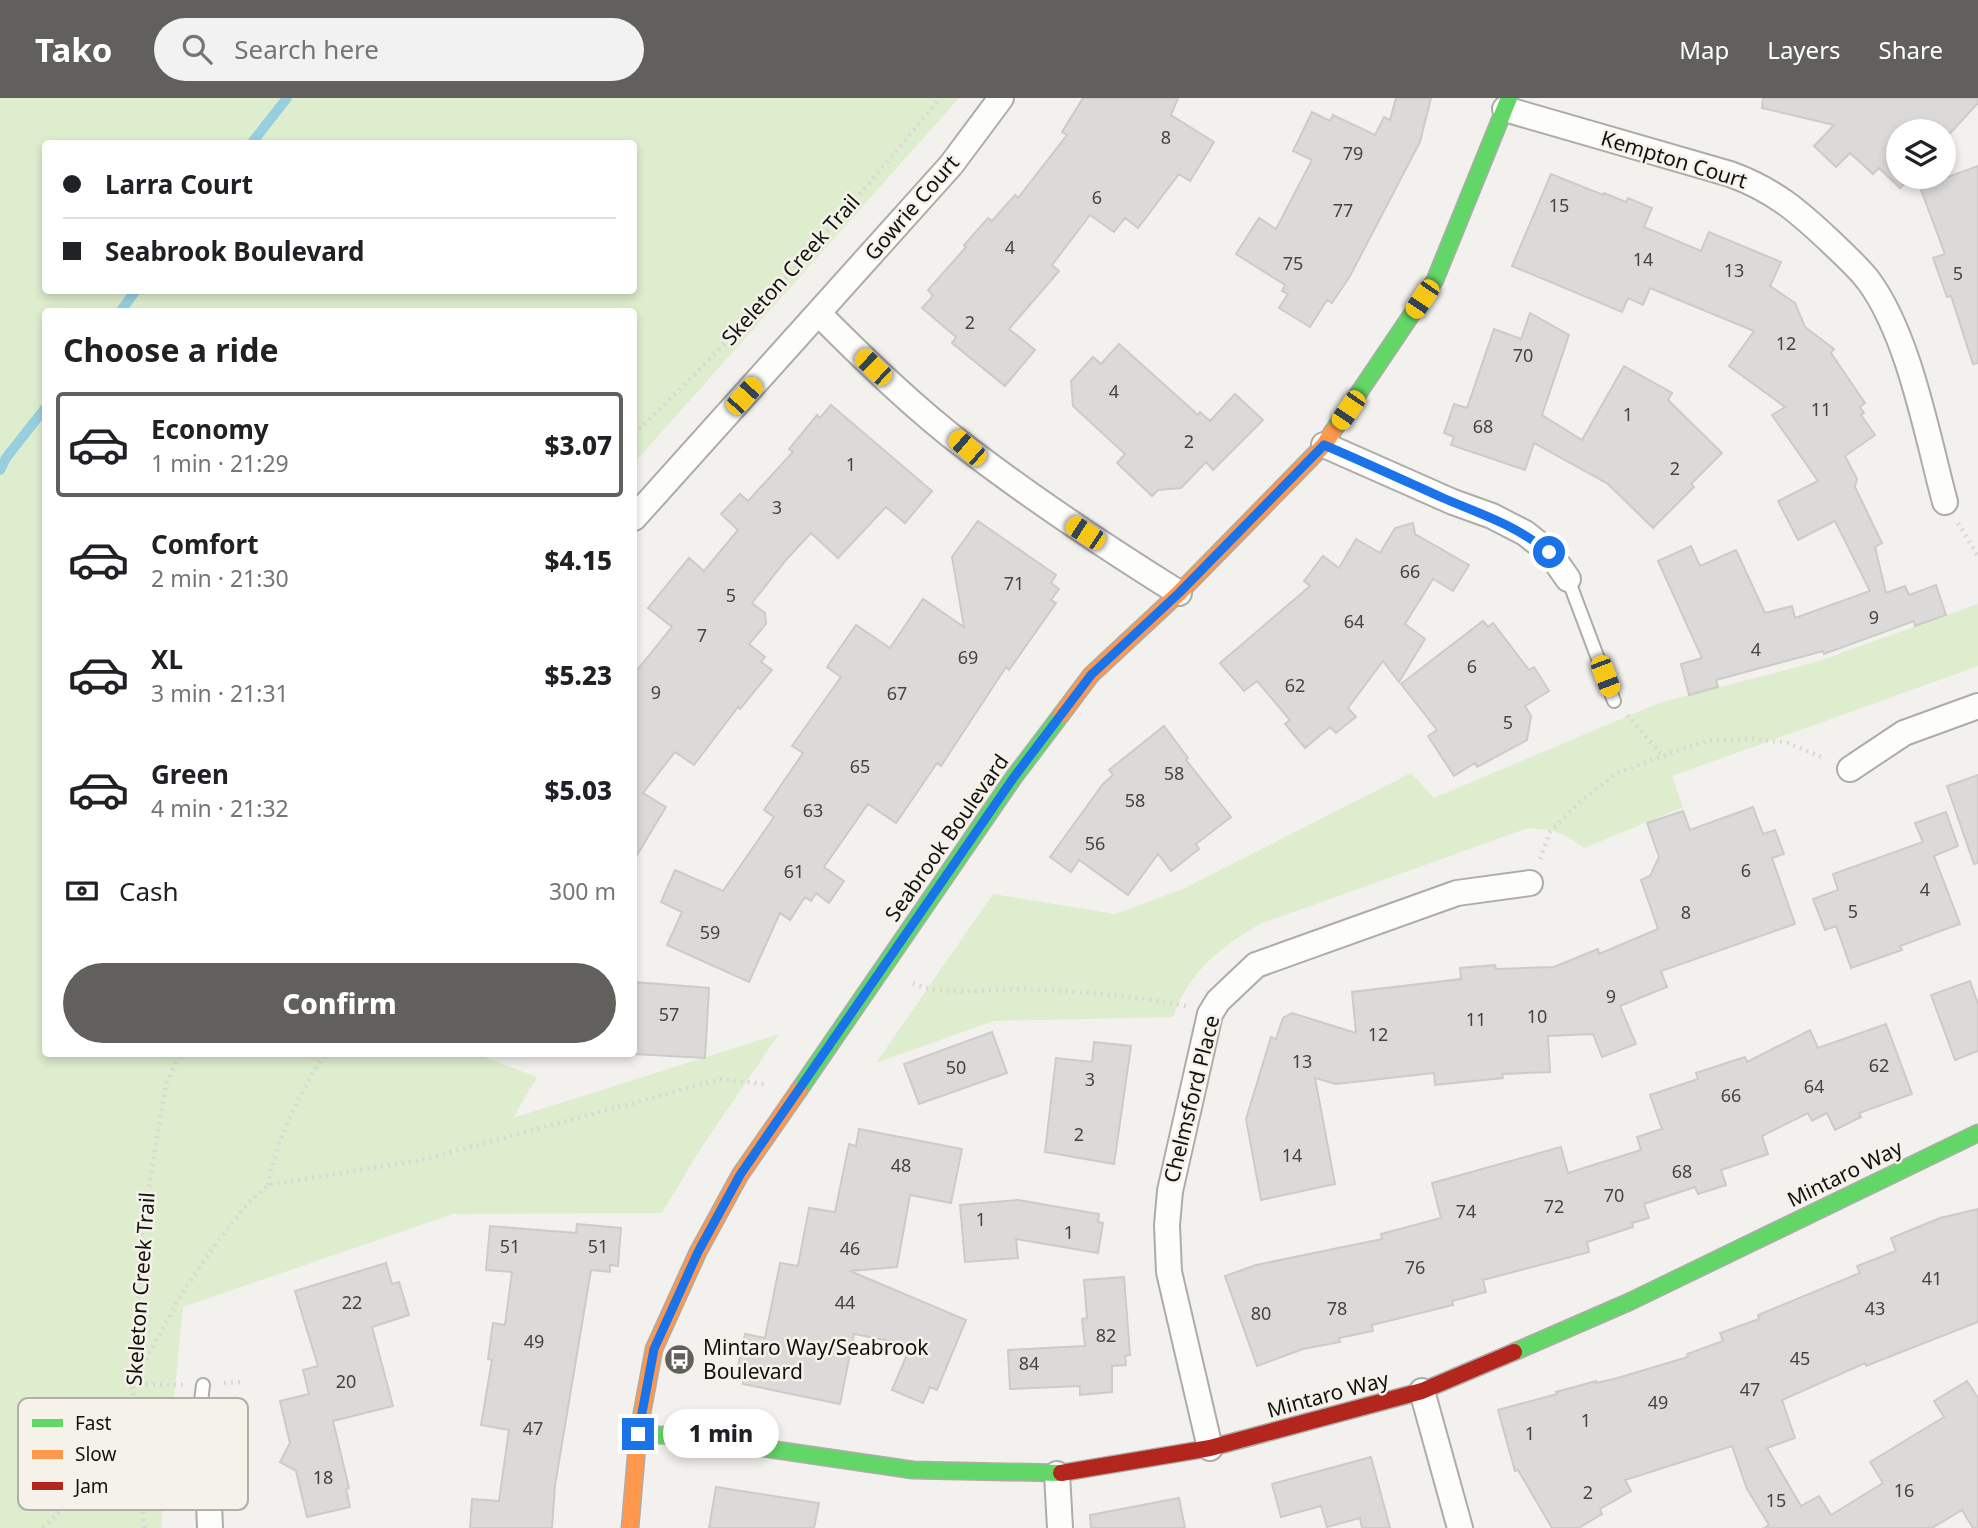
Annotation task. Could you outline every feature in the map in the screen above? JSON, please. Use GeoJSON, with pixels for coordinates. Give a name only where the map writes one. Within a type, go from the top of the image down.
{"type":"FeatureCollection","features":[{"type":"Feature","properties":{"kind":"street","name":"Gowrie Court"},"geometry":{"type":"LineString","coordinates":[[637,515],[951,165],[1001,98]]}},
{"type":"Feature","properties":{"kind":"street","name":"Seabrook Boulevard"},"geometry":{"type":"LineString","coordinates":[[630,1528],[638,1434],[654,1349],[698,1252],[740,1175],[1014,777],[1091,675],[1179,593],[1324,445],[1434,280],[1507,104]]}},
{"type":"Feature","properties":{"kind":"street","name":"Kempton Court"},"geometry":{"type":"LineString","coordinates":[[1507,104],[1751,182],[1813,223],[1854,263],[1870,282],[1888,312],[1906,358],[1945,502]]}},
{"type":"Feature","properties":{"kind":"street"},"geometry":{"type":"LineString","coordinates":[[818,314],[889,382],[967,448],[1065,520],[1179,593]]}},
{"type":"Feature","properties":{"kind":"street"},"geometry":{"type":"LineString","coordinates":[[1324,445],[1453,502],[1492,516],[1525,533],[1549,552],[1568,579]]}},
{"type":"Feature","properties":{"kind":"street"},"geometry":{"type":"LineString","coordinates":[[1850,769],[1904,733],[1978,706]]}},
{"type":"Feature","properties":{"kind":"street","name":"Chelmsford Place"},"geometry":{"type":"LineString","coordinates":[[1210,1448],[1168,1272],[1167,1225],[1170,1191],[1210,1014],[1218,1001],[1256,965],[1457,893],[1530,883]]}},
{"type":"Feature","properties":{"kind":"street","name":"Mintaro Way"},"geometry":{"type":"LineString","coordinates":[[638,1434],[680,1436],[913,1470],[1057,1474],[1210,1448],[1422,1391],[1629,1302],[1978,1133]]}},
{"type":"Feature","properties":{"kind":"street"},"geometry":{"type":"LineString","coordinates":[[1422,1391],[1460,1528]]}},
{"type":"Feature","properties":{"kind":"street"},"geometry":{"type":"LineString","coordinates":[[1057,1474],[1060,1528]]}},
{"type":"Feature","properties":{"kind":"street"},"geometry":{"type":"LineString","coordinates":[[210,1510],[211,1528]]}},
{"type":"Feature","properties":{"kind":"lane"},"geometry":{"type":"LineString","coordinates":[[1568,579],[1614,701]]}},
{"type":"Feature","properties":{"kind":"lane"},"geometry":{"type":"LineString","coordinates":[[200,1398],[202,1385]]}},
{"type":"Feature","properties":{"kind":"path","name":"Skeleton Creek Trail"},"geometry":{"type":"LineString","coordinates":[[637,431],[703,368],[812,248],[940,98]]}},
{"type":"Feature","properties":{"kind":"path"},"geometry":{"type":"LineString","coordinates":[[1945,502],[1978,556]]}},
{"type":"Feature","properties":{"kind":"path"},"geometry":{"type":"LineString","coordinates":[[1614,701],[1663,756]]}},
{"type":"Feature","properties":{"kind":"path"},"geometry":{"type":"LineString","coordinates":[[1530,883],[1550,832],[1558,822],[1617,773],[1663,756],[1709,740],[1751,739],[1788,743],[1850,769]]}},
{"type":"Feature","properties":{"kind":"path"},"geometry":{"type":"LineString","coordinates":[[884,966],[923,988],[1023,989],[1139,998],[1210,1014]]}},
{"type":"Feature","properties":{"kind":"path","name":"Skeleton Creek Trail"},"geometry":{"type":"LineString","coordinates":[[133,1398],[144,1213],[166,1084],[179,1057]]}},
{"type":"Feature","properties":{"kind":"path"},"geometry":{"type":"LineString","coordinates":[[268,1185],[282,1138],[309,1079],[323,1057]]}},
{"type":"Feature","properties":{"kind":"path"},"geometry":{"type":"LineString","coordinates":[[132,1384],[186,1287],[247,1204],[268,1185],[422,1160],[721,1079],[750,1081],[798,1090]]}},
{"type":"Feature","properties":{"kind":"path"},"geometry":{"type":"LineString","coordinates":[[43,1528],[62,1510]]}},
{"type":"Feature","properties":{"kind":"path","name":"Skeleton Creek Trail"},"geometry":{"type":"LineString","coordinates":[[142,1510],[144,1528]]}},
{"type":"Feature","properties":{"kind":"green space"},"geometry":{"type":"Polygon","coordinates":[[[0,98],[959,98],[637,460],[637,308],[42,308],[42,1057],[484,1057],[537,1077],[513,1118],[779,1034],[701,1148],[662,1213],[453,1214],[183,1307],[174,1398],[18,1398],[18,1510],[163,1510],[161,1528],[0,1528],[0,98]]]}},
{"type":"Feature","properties":{"kind":"green space"},"geometry":{"type":"Polygon","coordinates":[[[1978,604],[1978,666],[1672,776],[1683,807],[1584,848],[1556,832],[1525,829],[1260,924],[1219,951],[1208,962],[1187,987],[1173,1017],[993,1021],[876,1063],[993,894],[1115,914],[1183,889],[1411,773],[1434,798],[1659,703],[1816,662],[1978,604]]]}},
{"type":"Feature","properties":{"kind":"building"},"geometry":{"type":"Polygon","coordinates":[[[1083,98],[1178,98],[1171,115],[1214,142],[1190,181],[1179,174],[1138,228],[1125,218],[1114,232],[1090,215],[1052,265],[1059,271],[1009,329],[1035,350],[1005,386],[952,343],[956,337],[922,308],[933,296],[928,290],[966,247],[964,245],[988,218],[992,221],[1015,195],[1018,198],[1067,135],[1062,132],[1083,98]]]}},
{"type":"Feature","properties":{"kind":"building"},"geometry":{"type":"Polygon","coordinates":[[[1396,98],[1431,98],[1420,142],[1350,276],[1332,303],[1327,300],[1310,327],[1279,308],[1288,294],[1282,291],[1285,285],[1236,254],[1259,218],[1276,229],[1312,160],[1293,151],[1312,112],[1330,121],[1333,115],[1375,135],[1384,117],[1390,120],[1396,98]]]}},
{"type":"Feature","properties":{"kind":"building"},"geometry":{"type":"Polygon","coordinates":[[[1763,98],[1978,98],[1978,103],[1956,127],[1956,119],[1886,119],[1886,175],[1879,168],[1873,174],[1850,153],[1836,167],[1814,146],[1834,125],[1762,108],[1763,98]]]}},
{"type":"Feature","properties":{"kind":"building"},"geometry":{"type":"Polygon","coordinates":[[[1978,166],[1978,363],[1973,364],[1951,296],[1947,297],[1933,258],[1945,254],[1921,189],[1956,189],[1956,174],[1978,166]]]}},
{"type":"Feature","properties":{"kind":"building"},"geometry":{"type":"Polygon","coordinates":[[[1551,174],[1603,195],[1604,193],[1626,202],[1628,198],[1652,208],[1644,227],[1701,251],[1709,232],[1781,262],[1770,286],[1795,303],[1805,327],[1834,349],[1831,353],[1865,403],[1860,407],[1864,413],[1861,415],[1875,435],[1845,456],[1857,479],[1855,487],[1882,543],[1875,547],[1886,593],[1905,586],[1909,595],[1936,585],[1946,615],[1915,626],[1914,621],[1824,654],[1823,651],[1716,680],[1718,687],[1689,695],[1681,664],[1702,658],[1658,561],[1691,546],[1700,566],[1736,550],[1765,613],[1792,606],[1795,618],[1870,591],[1835,521],[1798,540],[1778,501],[1818,481],[1772,415],[1785,407],[1729,366],[1754,331],[1650,288],[1643,305],[1628,298],[1622,312],[1512,266],[1551,174]]]}},
{"type":"Feature","properties":{"kind":"building"},"geometry":{"type":"Polygon","coordinates":[[[1530,313],[1569,335],[1542,415],[1582,440],[1624,366],[1672,393],[1668,400],[1722,453],[1691,484],[1694,487],[1653,528],[1608,484],[1534,443],[1525,470],[1451,445],[1454,437],[1444,433],[1454,404],[1467,408],[1494,329],[1521,339],[1530,313]]]}},
{"type":"Feature","properties":{"kind":"building"},"geometry":{"type":"Polygon","coordinates":[[[1119,344],[1198,415],[1200,412],[1210,421],[1235,394],[1263,420],[1213,470],[1206,462],[1181,488],[1158,490],[1152,496],[1117,463],[1125,454],[1073,406],[1071,381],[1093,357],[1101,364],[1119,344]]]}},
{"type":"Feature","properties":{"kind":"building"},"geometry":{"type":"Polygon","coordinates":[[[831,405],[932,491],[905,523],[886,507],[838,558],[811,533],[786,560],[752,603],[765,613],[766,624],[749,644],[765,657],[761,662],[772,670],[740,709],[738,707],[694,765],[675,752],[643,793],[666,807],[637,855],[637,670],[672,627],[648,608],[689,558],[704,571],[738,530],[721,514],[740,494],[748,501],[793,452],[789,449],[817,415],[820,418],[831,405]]]}},
{"type":"Feature","properties":{"kind":"building"},"geometry":{"type":"Polygon","coordinates":[[[978,521],[1056,575],[1051,583],[1059,589],[1051,600],[1056,603],[1009,670],[1006,667],[941,766],[937,763],[896,823],[868,804],[824,867],[844,881],[829,903],[816,893],[811,901],[805,897],[790,920],[780,913],[749,982],[667,945],[682,912],[661,902],[675,870],[723,891],[774,817],[764,810],[803,753],[792,746],[841,677],[827,667],[856,625],[890,648],[923,599],[964,627],[952,557],[978,521]]]}},
{"type":"Feature","properties":{"kind":"building"},"geometry":{"type":"Polygon","coordinates":[[[1413,523],[1415,534],[1469,565],[1453,591],[1433,579],[1405,624],[1425,639],[1399,682],[1383,661],[1348,708],[1356,717],[1336,733],[1330,727],[1305,748],[1285,724],[1290,720],[1257,681],[1244,691],[1220,663],[1310,586],[1304,581],[1323,556],[1339,568],[1356,539],[1380,553],[1395,528],[1413,523]]]}},
{"type":"Feature","properties":{"kind":"building"},"geometry":{"type":"Polygon","coordinates":[[[1483,621],[1488,627],[1493,623],[1529,670],[1534,667],[1549,691],[1525,706],[1531,716],[1527,740],[1477,767],[1475,763],[1454,776],[1428,736],[1437,730],[1401,684],[1483,621]]]}},
{"type":"Feature","properties":{"kind":"building"},"geometry":{"type":"Polygon","coordinates":[[[1164,726],[1188,758],[1186,760],[1231,817],[1196,844],[1199,849],[1171,871],[1158,854],[1128,895],[1079,860],[1071,872],[1050,857],[1103,784],[1113,775],[1109,770],[1164,726]]]}},
{"type":"Feature","properties":{"kind":"building"},"geometry":{"type":"Polygon","coordinates":[[[1978,775],[1978,863],[1974,864],[1947,786],[1978,775]]]}},
{"type":"Feature","properties":{"kind":"building"},"geometry":{"type":"Polygon","coordinates":[[[1753,807],[1763,834],[1775,830],[1784,854],[1772,858],[1795,924],[1661,971],[1667,987],[1620,1006],[1636,1044],[1602,1057],[1593,1034],[1548,1036],[1550,1072],[1502,1074],[1503,1078],[1435,1085],[1434,1073],[1336,1084],[1315,1078],[1335,1184],[1261,1200],[1246,1119],[1271,1037],[1276,1039],[1283,1018],[1292,1013],[1356,1033],[1352,992],[1461,979],[1460,968],[1495,965],[1496,969],[1554,967],[1598,949],[1599,954],[1658,929],[1641,880],[1650,876],[1659,857],[1647,823],[1683,811],[1690,830],[1753,807]]]}},
{"type":"Feature","properties":{"kind":"building"},"geometry":{"type":"Polygon","coordinates":[[[1946,812],[1958,846],[1934,856],[1960,924],[1900,946],[1902,950],[1851,968],[1836,926],[1825,930],[1813,899],[1838,890],[1833,874],[1923,842],[1915,823],[1946,812]]]}},
{"type":"Feature","properties":{"kind":"building"},"geometry":{"type":"Polygon","coordinates":[[[1970,981],[1978,1004],[1978,1051],[1955,1060],[1931,995],[1970,981]]]}},
{"type":"Feature","properties":{"kind":"building"},"geometry":{"type":"Polygon","coordinates":[[[637,982],[709,988],[705,1058],[637,1054],[637,982]]]}},
{"type":"Feature","properties":{"kind":"building"},"geometry":{"type":"Polygon","coordinates":[[[1886,1024],[1912,1094],[1859,1113],[1861,1117],[1835,1130],[1827,1113],[1812,1121],[1808,1113],[1762,1136],[1768,1154],[1721,1170],[1726,1185],[1698,1194],[1695,1187],[1644,1204],[1649,1218],[1632,1223],[1633,1227],[1587,1242],[1589,1252],[1483,1280],[1486,1292],[1452,1301],[1453,1305],[1372,1325],[1373,1331],[1339,1338],[1340,1342],[1303,1349],[1257,1366],[1225,1276],[1256,1265],[1382,1239],[1381,1234],[1441,1218],[1432,1183],[1561,1147],[1568,1173],[1641,1150],[1637,1137],[1662,1129],[1650,1095],[1698,1079],[1696,1073],[1745,1057],[1747,1062],[1810,1030],[1818,1048],[1886,1024]]]}},
{"type":"Feature","properties":{"kind":"building"},"geometry":{"type":"Polygon","coordinates":[[[992,1032],[1007,1073],[919,1104],[904,1064],[992,1032]]]}},
{"type":"Feature","properties":{"kind":"building"},"geometry":{"type":"Polygon","coordinates":[[[1094,1042],[1131,1046],[1114,1164],[1045,1152],[1056,1058],[1092,1062],[1094,1042]]]}},
{"type":"Feature","properties":{"kind":"building"},"geometry":{"type":"Polygon","coordinates":[[[859,1129],[962,1149],[951,1203],[910,1195],[897,1267],[850,1271],[966,1320],[937,1390],[930,1387],[923,1403],[892,1390],[911,1345],[854,1334],[840,1404],[743,1384],[746,1368],[738,1366],[745,1334],[765,1338],[780,1263],[798,1266],[809,1208],[835,1212],[849,1144],[856,1146],[859,1129]]]}},
{"type":"Feature","properties":{"kind":"building"},"geometry":{"type":"Polygon","coordinates":[[[1018,1200],[1099,1214],[1098,1222],[1103,1223],[1098,1253],[1016,1239],[1018,1258],[965,1262],[960,1205],[1018,1200]]]}},
{"type":"Feature","properties":{"kind":"building"},"geometry":{"type":"Polygon","coordinates":[[[1978,1209],[1978,1322],[1866,1366],[1865,1363],[1782,1400],[1795,1438],[1767,1448],[1801,1506],[1819,1496],[1831,1515],[1883,1483],[1870,1462],[1944,1417],[1934,1401],[1967,1381],[1978,1398],[1978,1528],[1973,1528],[1962,1510],[1932,1528],[1764,1528],[1769,1525],[1747,1489],[1732,1446],[1625,1480],[1631,1491],[1600,1509],[1602,1514],[1579,1528],[1552,1528],[1518,1470],[1515,1471],[1498,1410],[1688,1357],[1687,1354],[1723,1341],[1720,1333],[1759,1319],[1758,1315],[1860,1273],[1857,1266],[1896,1251],[1891,1238],[1940,1218],[1978,1209]]]}},
{"type":"Feature","properties":{"kind":"building"},"geometry":{"type":"Polygon","coordinates":[[[577,1224],[621,1228],[618,1266],[610,1265],[610,1272],[591,1270],[555,1485],[552,1528],[470,1528],[472,1499],[499,1501],[509,1430],[481,1425],[492,1360],[488,1359],[493,1323],[505,1325],[512,1272],[486,1270],[490,1226],[576,1233],[577,1224]]]}},
{"type":"Feature","properties":{"kind":"building"},"geometry":{"type":"Polygon","coordinates":[[[386,1263],[392,1284],[399,1282],[409,1315],[372,1327],[393,1406],[333,1421],[349,1488],[346,1489],[350,1507],[307,1517],[296,1471],[280,1462],[290,1443],[280,1401],[309,1394],[303,1370],[318,1366],[295,1291],[386,1263]]]}},
{"type":"Feature","properties":{"kind":"building"},"geometry":{"type":"Polygon","coordinates":[[[1124,1277],[1130,1355],[1125,1356],[1126,1365],[1112,1366],[1112,1392],[1080,1395],[1080,1386],[1010,1389],[1008,1350],[1085,1346],[1082,1319],[1087,1318],[1084,1280],[1124,1277]]]}},
{"type":"Feature","properties":{"kind":"building"},"geometry":{"type":"Polygon","coordinates":[[[1371,1457],[1390,1528],[1362,1528],[1360,1518],[1327,1527],[1321,1506],[1281,1517],[1272,1484],[1371,1457]]]}},
{"type":"Feature","properties":{"kind":"building"},"geometry":{"type":"Polygon","coordinates":[[[716,1487],[819,1503],[814,1528],[709,1528],[716,1487]]]}},
{"type":"Feature","properties":{"kind":"building"},"geometry":{"type":"Polygon","coordinates":[[[1179,1498],[1185,1528],[1091,1528],[1090,1515],[1179,1498]]]}},
{"type":"Feature","properties":{"kind":"waterway"},"geometry":{"type":"LineString","coordinates":[[254,140],[287,98]]}},
{"type":"Feature","properties":{"kind":"waterway"},"geometry":{"type":"LineString","coordinates":[[123,308],[133,294]]}},
{"type":"Feature","properties":{"kind":"waterway"},"geometry":{"type":"LineString","coordinates":[[0,470],[6,458],[42,412]]}},
{"type":"Feature","properties":{"kind":"traffic: fast"},"geometry":{"type":"LineString","coordinates":[[1333,431],[1435,280],[1509,98]]}},
{"type":"Feature","properties":{"kind":"traffic: fast"},"geometry":{"type":"LineString","coordinates":[[799,1090],[1014,777],[1061,715]]}},
{"type":"Feature","properties":{"kind":"traffic: fast"},"geometry":{"type":"LineString","coordinates":[[1514,1352],[1629,1302],[1978,1133]]}},
{"type":"Feature","properties":{"kind":"traffic: fast"},"geometry":{"type":"LineString","coordinates":[[638,1434],[680,1436],[913,1470],[1061,1473]]}},
{"type":"Feature","properties":{"kind":"traffic: slow"},"geometry":{"type":"LineString","coordinates":[[1061,715],[1091,675],[1179,593],[1324,445],[1333,431]]}},
{"type":"Feature","properties":{"kind":"traffic: slow"},"geometry":{"type":"LineString","coordinates":[[630,1528],[638,1434],[654,1349],[698,1252],[740,1175],[799,1090]]}},
{"type":"Feature","properties":{"kind":"traffic: jam"},"geometry":{"type":"LineString","coordinates":[[1061,1473],[1210,1448],[1422,1391],[1514,1352]]}},
{"type":"Feature","properties":{"kind":"place","name":"Mintaro Way/Seabrook Boulevard"},"geometry":{"type":"Point","coordinates":[680,1360]}},
{"type":"Feature","properties":{"kind":"route"},"geometry":{"type":"LineString","coordinates":[[638,1434],[650,1362],[666,1318],[740,1175],[1014,777],[1091,675],[1179,593],[1324,445],[1453,502],[1492,516],[1525,533],[1549,552]]}}]}
